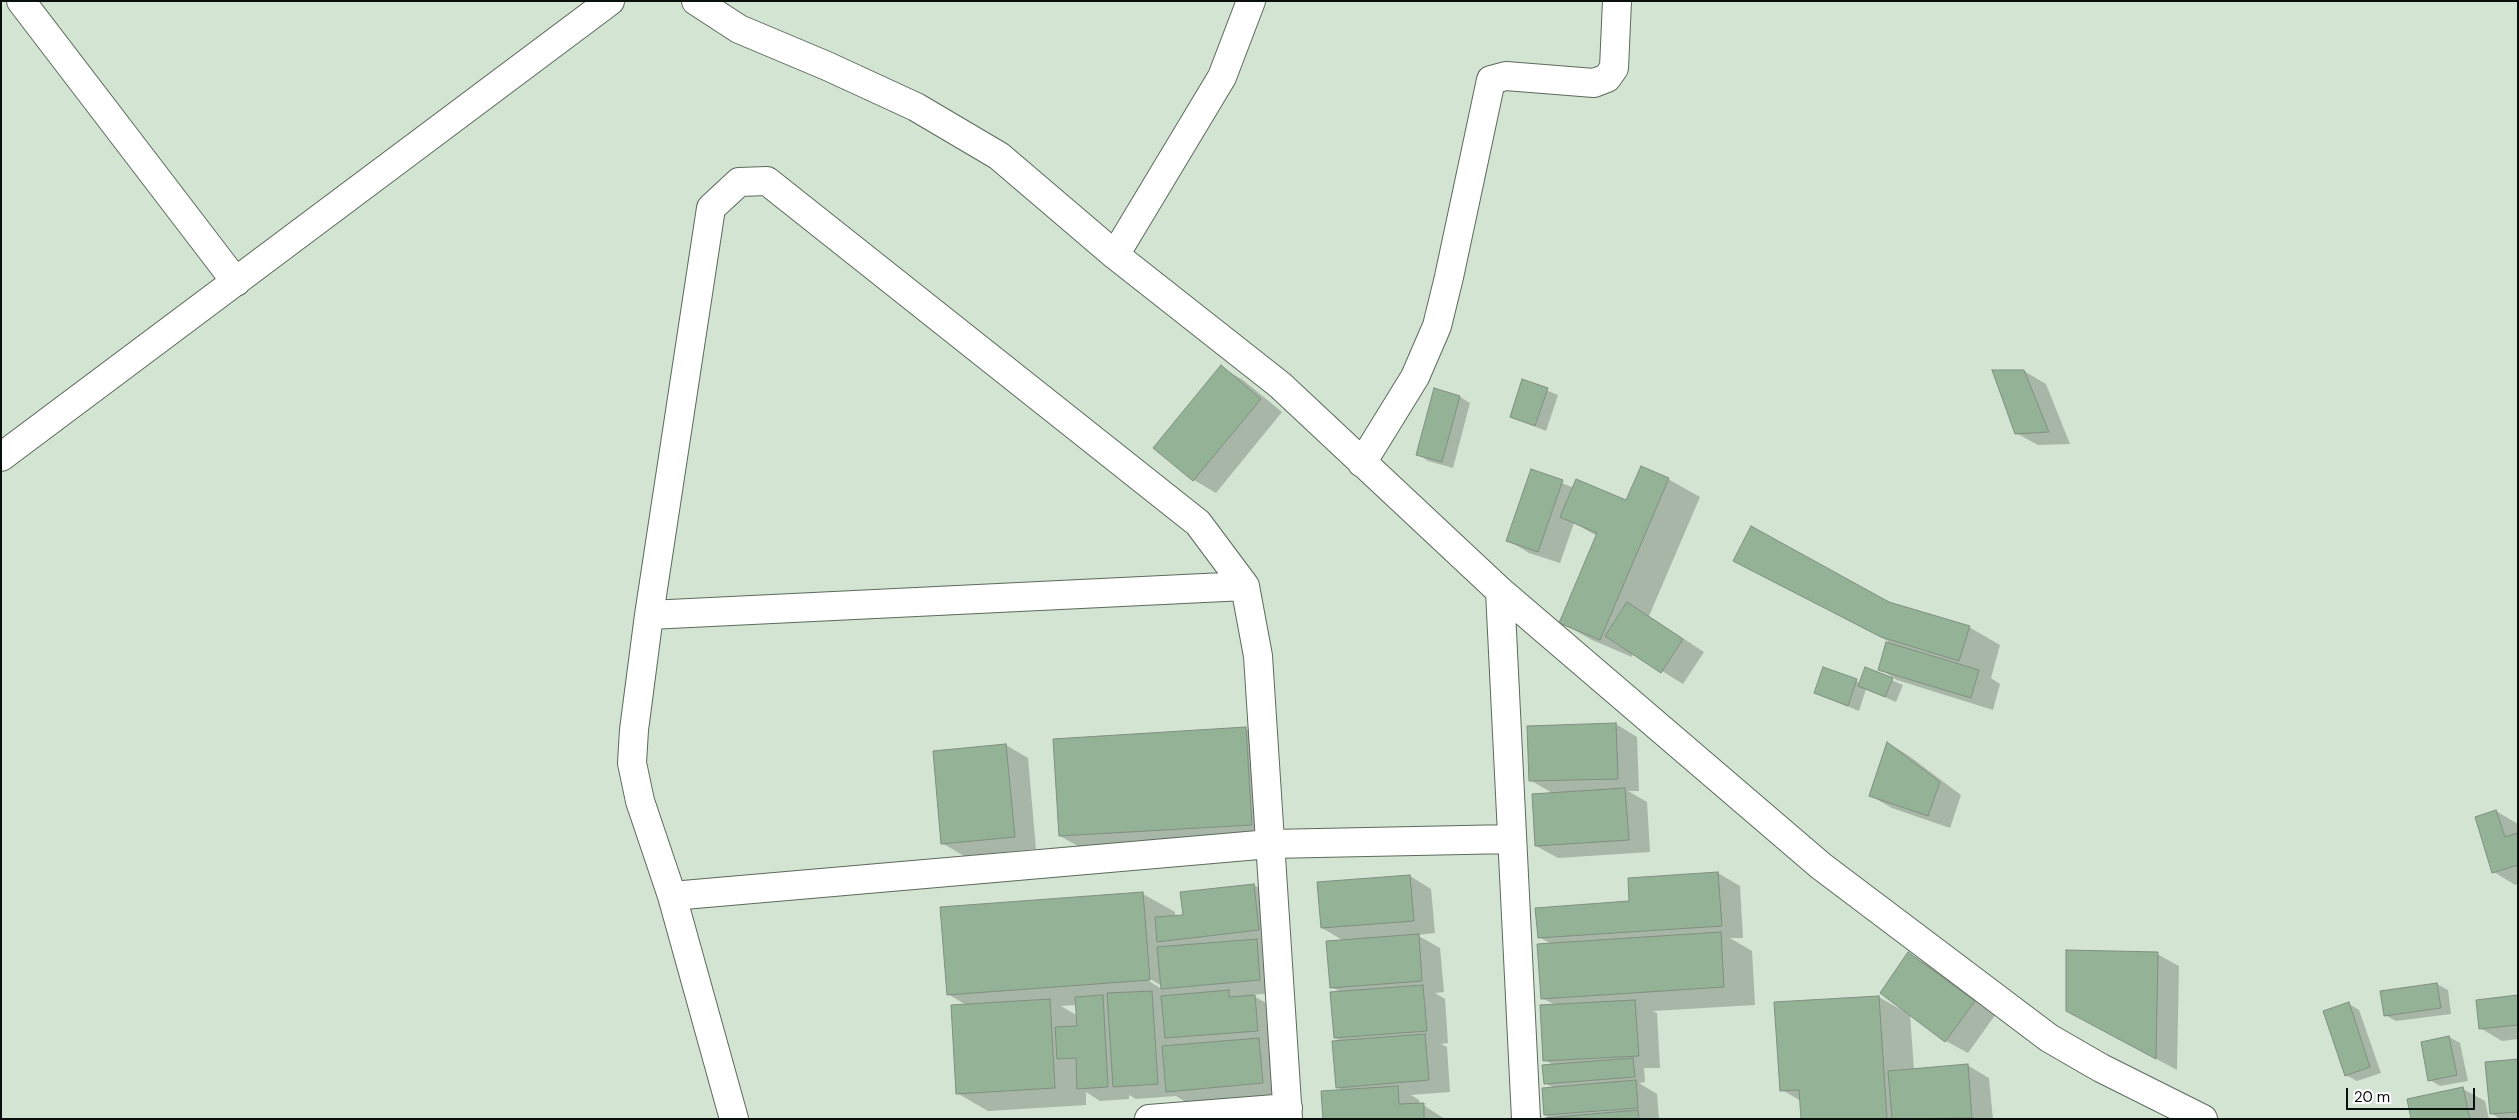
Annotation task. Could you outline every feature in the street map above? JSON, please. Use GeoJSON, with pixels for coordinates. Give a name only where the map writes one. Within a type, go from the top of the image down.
{"type":"FeatureCollection","features":[{"type":"Feature","properties":{"kind":"street"},"geometry":{"type":"LineString","coordinates":[[21,1],[236,282]]}},
{"type":"Feature","properties":{"kind":"street"},"geometry":{"type":"LineString","coordinates":[[1,457],[610,1]]}},
{"type":"Feature","properties":{"kind":"street"},"geometry":{"type":"LineString","coordinates":[[696,1],[739,29],[827,66],[916,107],[999,156],[1115,255],[1280,384],[1500,592],[1821,866],[2049,1038],[2101,1068],[2203,1119]]}},
{"type":"Feature","properties":{"kind":"street"},"geometry":{"type":"LineString","coordinates":[[1115,255],[1222,77],[1251,1]]}},
{"type":"Feature","properties":{"kind":"street"},"geometry":{"type":"LineString","coordinates":[[1362,463],[1415,377],[1436,326],[1449,277],[1491,80],[1506,76],[1594,83],[1607,78],[1614,68],[1617,1]]}},
{"type":"Feature","properties":{"kind":"street"},"geometry":{"type":"LineString","coordinates":[[734,1119],[672,896],[640,801],[632,763],[634,730],[649,615],[710,208],[739,182],[767,181],[1198,522],[1245,586],[1258,656],[1288,1113],[1149,1119]]}},
{"type":"Feature","properties":{"kind":"street"},"geometry":{"type":"LineString","coordinates":[[649,615],[1245,586]]}},
{"type":"Feature","properties":{"kind":"street"},"geometry":{"type":"LineString","coordinates":[[1500,592],[1526,1119]]}},
{"type":"Feature","properties":{"kind":"street"},"geometry":{"type":"LineString","coordinates":[[672,896],[1270,844],[1512,839]]}},
{"type":"Feature","properties":{"kind":"building"},"geometry":{"type":"Polygon","coordinates":[[[1221,365],[1261,399],[1193,481],[1153,448],[1221,365]]]}},
{"type":"Feature","properties":{"kind":"building"},"geometry":{"type":"Polygon","coordinates":[[[1992,370],[2024,370],[2049,432],[2015,434],[1992,370]]]}},
{"type":"Feature","properties":{"kind":"building"},"geometry":{"type":"Polygon","coordinates":[[[1522,379],[1548,388],[1535,426],[1510,417],[1522,379]]]}},
{"type":"Feature","properties":{"kind":"building"},"geometry":{"type":"Polygon","coordinates":[[[1434,388],[1460,396],[1442,462],[1416,455],[1434,388]]]}},
{"type":"Feature","properties":{"kind":"building"},"geometry":{"type":"Polygon","coordinates":[[[1641,466],[1669,478],[1600,640],[1559,623],[1597,533],[1560,517],[1576,479],[1626,500],[1641,466]]]}},
{"type":"Feature","properties":{"kind":"building"},"geometry":{"type":"Polygon","coordinates":[[[1531,469],[1563,480],[1538,552],[1506,541],[1531,469]]]}},
{"type":"Feature","properties":{"kind":"building"},"geometry":{"type":"Polygon","coordinates":[[[1751,526],[1889,602],[1970,626],[1959,661],[1881,637],[1733,561],[1751,526]]]}},
{"type":"Feature","properties":{"kind":"building"},"geometry":{"type":"Polygon","coordinates":[[[1627,602],[1683,639],[1661,673],[1605,636],[1627,602]]]}},
{"type":"Feature","properties":{"kind":"building"},"geometry":{"type":"Polygon","coordinates":[[[1886,642],[1979,670],[1971,698],[1878,670],[1886,642]]]}},
{"type":"Feature","properties":{"kind":"building"},"geometry":{"type":"Polygon","coordinates":[[[1823,667],[1857,679],[1848,706],[1814,693],[1823,667]]]}},
{"type":"Feature","properties":{"kind":"building"},"geometry":{"type":"Polygon","coordinates":[[[1865,667],[1893,678],[1885,697],[1858,686],[1865,667]]]}},
{"type":"Feature","properties":{"kind":"building"},"geometry":{"type":"Polygon","coordinates":[[[1616,723],[1618,779],[1529,781],[1527,726],[1616,723]]]}},
{"type":"Feature","properties":{"kind":"building"},"geometry":{"type":"Polygon","coordinates":[[[1246,727],[1252,825],[1059,836],[1053,739],[1246,727]]]}},
{"type":"Feature","properties":{"kind":"building"},"geometry":{"type":"Polygon","coordinates":[[[1887,742],[1940,782],[1928,816],[1869,796],[1887,742]]]}},
{"type":"Feature","properties":{"kind":"building"},"geometry":{"type":"Polygon","coordinates":[[[1006,744],[1015,837],[941,844],[933,751],[1006,744]]]}},
{"type":"Feature","properties":{"kind":"building"},"geometry":{"type":"Polygon","coordinates":[[[1625,788],[1629,840],[1535,846],[1532,794],[1625,788]]]}},
{"type":"Feature","properties":{"kind":"building"},"geometry":{"type":"Polygon","coordinates":[[[2496,810],[2505,837],[2518,833],[2518,865],[2492,873],[2475,817],[2496,810]]]}},
{"type":"Feature","properties":{"kind":"building"},"geometry":{"type":"Polygon","coordinates":[[[1718,872],[1722,926],[1538,938],[1535,908],[1629,901],[1628,878],[1718,872]]]}},
{"type":"Feature","properties":{"kind":"building"},"geometry":{"type":"Polygon","coordinates":[[[1410,875],[1414,921],[1321,928],[1317,882],[1410,875]]]}},
{"type":"Feature","properties":{"kind":"building"},"geometry":{"type":"Polygon","coordinates":[[[1254,884],[1259,930],[1157,942],[1155,917],[1183,915],[1180,892],[1254,884]]]}},
{"type":"Feature","properties":{"kind":"building"},"geometry":{"type":"Polygon","coordinates":[[[1143,892],[1150,980],[947,995],[940,907],[1143,892]]]}},
{"type":"Feature","properties":{"kind":"building"},"geometry":{"type":"Polygon","coordinates":[[[1721,932],[1724,987],[1541,999],[1537,944],[1721,932]]]}},
{"type":"Feature","properties":{"kind":"building"},"geometry":{"type":"Polygon","coordinates":[[[1419,934],[1422,981],[1330,988],[1326,941],[1419,934]]]}},
{"type":"Feature","properties":{"kind":"building"},"geometry":{"type":"Polygon","coordinates":[[[1257,939],[1260,980],[1161,989],[1157,947],[1257,939]]]}},
{"type":"Feature","properties":{"kind":"building"},"geometry":{"type":"Polygon","coordinates":[[[2066,950],[2158,952],[2156,1059],[2066,1011],[2066,950]]]}},
{"type":"Feature","properties":{"kind":"building"},"geometry":{"type":"Polygon","coordinates":[[[1908,952],[1975,1001],[1945,1042],[1880,993],[1908,952]]]}},
{"type":"Feature","properties":{"kind":"building"},"geometry":{"type":"Polygon","coordinates":[[[2437,983],[2441,1008],[2384,1016],[2380,991],[2437,983]]]}},
{"type":"Feature","properties":{"kind":"building"},"geometry":{"type":"Polygon","coordinates":[[[1423,985],[1427,1031],[1334,1038],[1330,992],[1423,985]]]}},
{"type":"Feature","properties":{"kind":"building"},"geometry":{"type":"Polygon","coordinates":[[[1229,990],[1229,997],[1255,995],[1258,1031],[1165,1038],[1161,996],[1229,990]]]}},
{"type":"Feature","properties":{"kind":"building"},"geometry":{"type":"Polygon","coordinates":[[[1152,991],[1158,1084],[1113,1087],[1107,993],[1152,991]]]}},
{"type":"Feature","properties":{"kind":"building"},"geometry":{"type":"Polygon","coordinates":[[[1103,995],[1108,1087],[1077,1089],[1076,1058],[1057,1059],[1055,1027],[1077,1026],[1075,997],[1103,995]]]}},
{"type":"Feature","properties":{"kind":"building"},"geometry":{"type":"Polygon","coordinates":[[[2518,995],[2518,1025],[2479,1029],[2476,1000],[2518,995]]]}},
{"type":"Feature","properties":{"kind":"building"},"geometry":{"type":"Polygon","coordinates":[[[1879,996],[1887,1119],[1801,1119],[1799,1090],[1780,1091],[1774,1002],[1879,996]]]}},
{"type":"Feature","properties":{"kind":"building"},"geometry":{"type":"Polygon","coordinates":[[[1050,999],[1055,1088],[956,1094],[951,1005],[1050,999]]]}},
{"type":"Feature","properties":{"kind":"building"},"geometry":{"type":"Polygon","coordinates":[[[1635,1000],[1639,1056],[1543,1061],[1540,1005],[1635,1000]]]}},
{"type":"Feature","properties":{"kind":"building"},"geometry":{"type":"Polygon","coordinates":[[[2349,1002],[2370,1067],[2345,1076],[2323,1011],[2349,1002]]]}},
{"type":"Feature","properties":{"kind":"building"},"geometry":{"type":"Polygon","coordinates":[[[1425,1034],[1429,1080],[1336,1088],[1332,1041],[1425,1034]]]}},
{"type":"Feature","properties":{"kind":"building"},"geometry":{"type":"Polygon","coordinates":[[[2449,1036],[2457,1075],[2428,1081],[2421,1042],[2449,1036]]]}},
{"type":"Feature","properties":{"kind":"building"},"geometry":{"type":"Polygon","coordinates":[[[1259,1038],[1263,1083],[1166,1092],[1162,1046],[1259,1038]]]}},
{"type":"Feature","properties":{"kind":"building"},"geometry":{"type":"Polygon","coordinates":[[[1633,1058],[1635,1077],[1544,1084],[1542,1065],[1633,1058]]]}},
{"type":"Feature","properties":{"kind":"building"},"geometry":{"type":"Polygon","coordinates":[[[2518,1059],[2518,1112],[2490,1114],[2485,1062],[2518,1059]]]}},
{"type":"Feature","properties":{"kind":"building"},"geometry":{"type":"Polygon","coordinates":[[[1968,1064],[1972,1118],[1892,1119],[1888,1071],[1968,1064]]]}},
{"type":"Feature","properties":{"kind":"building"},"geometry":{"type":"Polygon","coordinates":[[[1636,1080],[1638,1108],[1544,1115],[1542,1088],[1636,1080]]]}},
{"type":"Feature","properties":{"kind":"building"},"geometry":{"type":"Polygon","coordinates":[[[1398,1086],[1399,1104],[1424,1103],[1424,1119],[1323,1119],[1321,1091],[1398,1086]]]}},
{"type":"Feature","properties":{"kind":"building"},"geometry":{"type":"Polygon","coordinates":[[[2463,1087],[2470,1119],[2411,1119],[2407,1099],[2463,1087]]]}},
{"type":"Feature","properties":{"kind":"building"},"geometry":{"type":"Polygon","coordinates":[[[1638,1110],[1639,1119],[1545,1118],[1638,1110]]]}}]}
